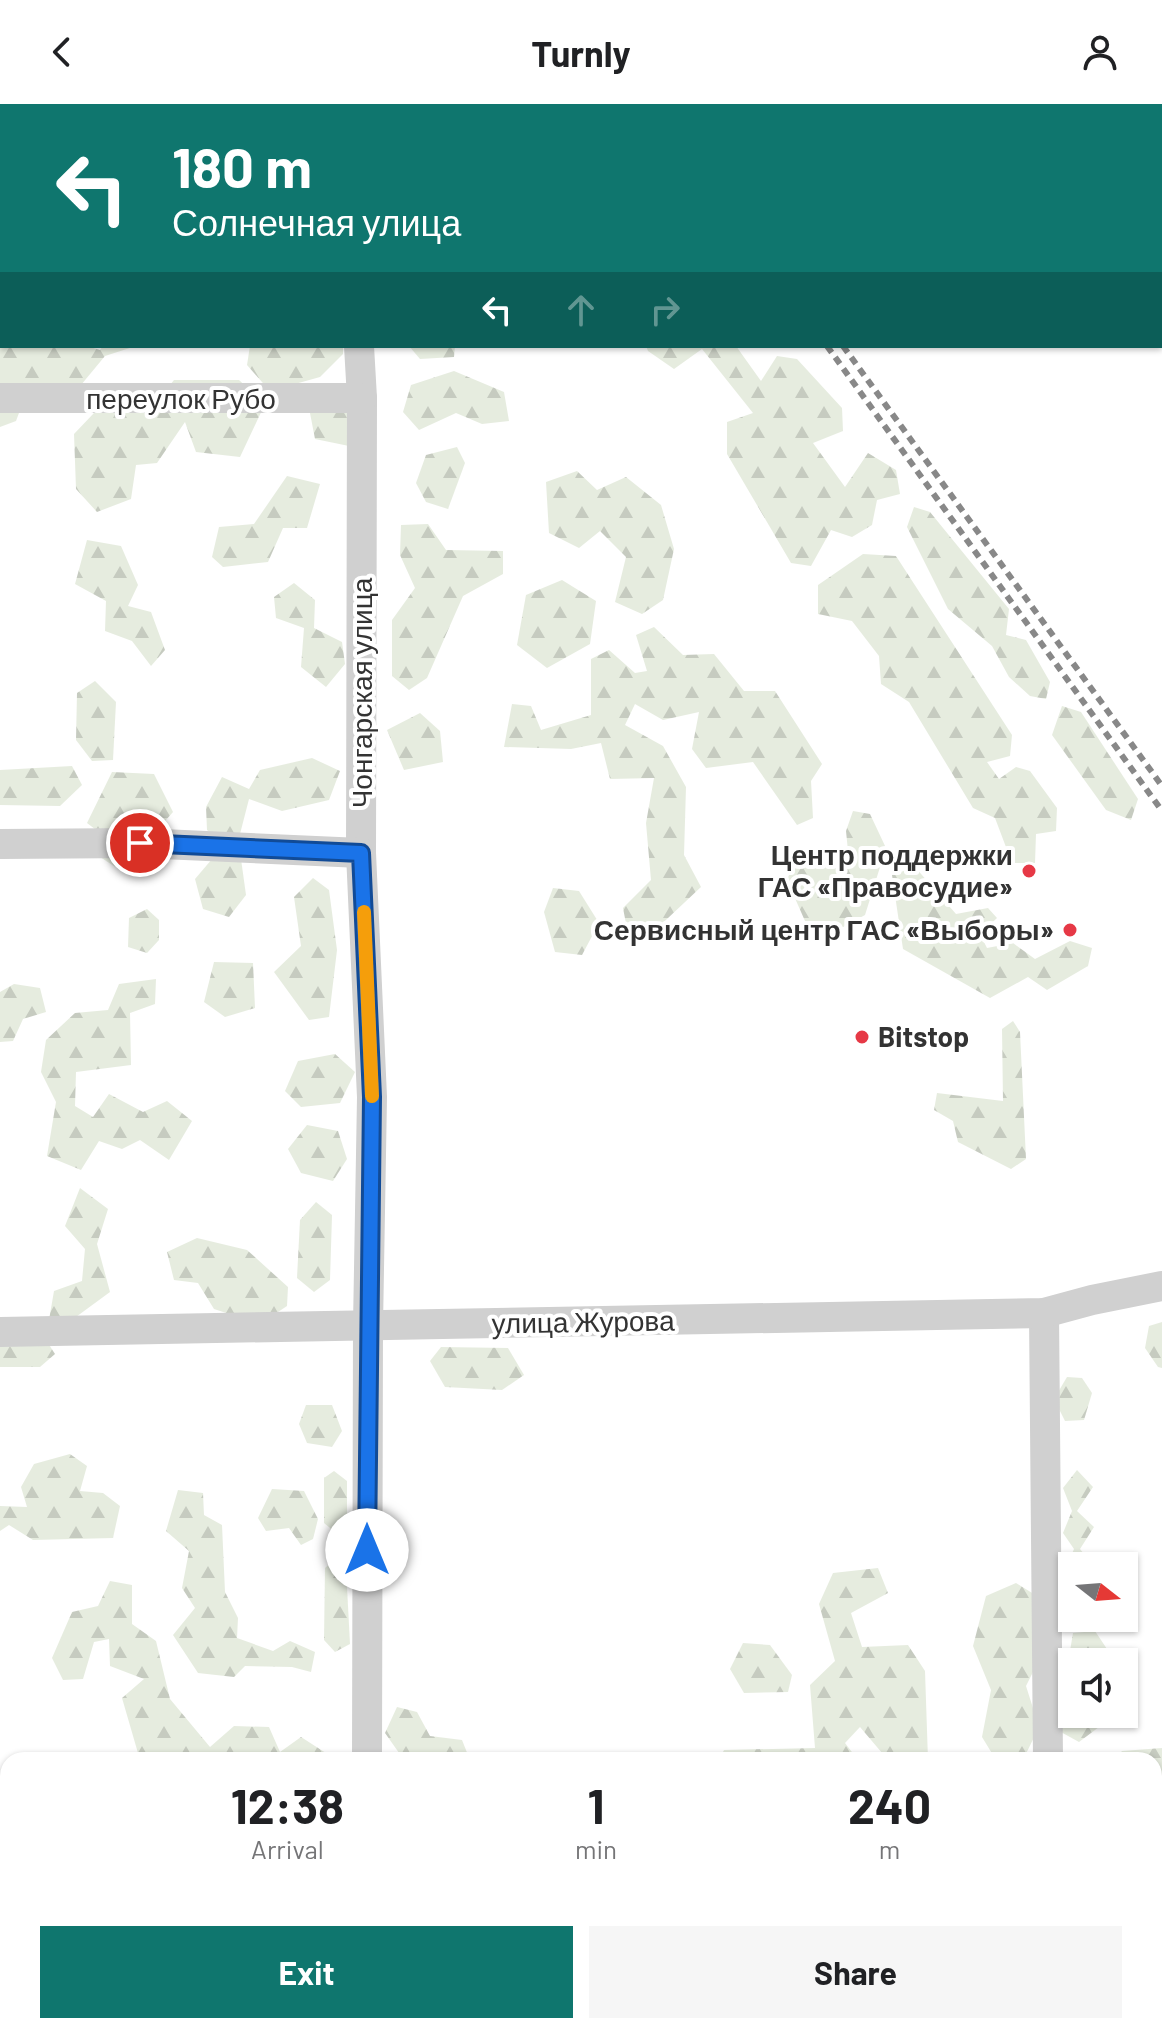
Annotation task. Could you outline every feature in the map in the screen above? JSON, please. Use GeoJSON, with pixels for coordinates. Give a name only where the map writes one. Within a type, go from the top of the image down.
{"type":"FeatureCollection","features":[{"type":"Feature","properties":{"kind":"street","name":"Чонгарская улица"},"geometry":{"type":"LineString","coordinates":[[359,348],[362,398],[361,853],[372,1097],[367,1752]]}},
{"type":"Feature","properties":{"kind":"street","name":"переулок Рубо"},"geometry":{"type":"LineString","coordinates":[[0,398],[362,398]]}},
{"type":"Feature","properties":{"kind":"street"},"geometry":{"type":"LineString","coordinates":[[0,844],[140,843],[361,853]]}},
{"type":"Feature","properties":{"kind":"street","name":"улица Журова"},"geometry":{"type":"LineString","coordinates":[[0,1332],[1044,1313],[1162,1286]]}},
{"type":"Feature","properties":{"kind":"street"},"geometry":{"type":"LineString","coordinates":[[1044,1313],[1048,1752]]}},
{"type":"Feature","properties":{"kind":"green space"},"geometry":{"type":"Polygon","coordinates":[[[0,348],[130,348],[105,356],[76,391],[26,394],[16,421],[0,427],[0,348]]]}},
{"type":"Feature","properties":{"kind":"green space"},"geometry":{"type":"Polygon","coordinates":[[[250,348],[343,348],[343,354],[320,377],[270,391],[247,365],[250,348]]]}},
{"type":"Feature","properties":{"kind":"green space"},"geometry":{"type":"Polygon","coordinates":[[[411,348],[455,348],[454,357],[420,359],[411,348]]]}},
{"type":"Feature","properties":{"kind":"green space"},"geometry":{"type":"Polygon","coordinates":[[[647,348],[737,348],[761,381],[777,356],[797,359],[842,408],[843,431],[813,443],[845,487],[868,453],[896,470],[900,494],[877,500],[872,525],[852,537],[831,530],[811,566],[791,563],[727,454],[727,422],[753,413],[702,349],[674,369],[647,348]]]}},
{"type":"Feature","properties":{"kind":"green space"},"geometry":{"type":"Polygon","coordinates":[[[454,371],[504,392],[509,421],[482,424],[456,413],[419,430],[403,412],[411,385],[454,371]]]}},
{"type":"Feature","properties":{"kind":"green space"},"geometry":{"type":"Polygon","coordinates":[[[174,380],[239,380],[265,404],[240,457],[196,452],[185,422],[157,463],[136,465],[131,499],[97,512],[76,489],[74,434],[113,393],[162,395],[174,380]]]}},
{"type":"Feature","properties":{"kind":"green space"},"geometry":{"type":"Polygon","coordinates":[[[358,402],[349,446],[315,439],[310,413],[358,402]]]}},
{"type":"Feature","properties":{"kind":"green space"},"geometry":{"type":"Polygon","coordinates":[[[457,447],[465,463],[448,509],[426,502],[416,483],[426,455],[457,447]]]}},
{"type":"Feature","properties":{"kind":"green space"},"geometry":{"type":"Polygon","coordinates":[[[577,471],[597,490],[626,477],[661,505],[674,549],[663,600],[642,614],[615,602],[626,557],[600,531],[579,548],[549,533],[546,482],[577,471]]]}},
{"type":"Feature","properties":{"kind":"green space"},"geometry":{"type":"Polygon","coordinates":[[[287,476],[320,484],[307,528],[283,528],[268,562],[223,567],[212,557],[219,527],[254,524],[287,476]]]}},
{"type":"Feature","properties":{"kind":"green space"},"geometry":{"type":"Polygon","coordinates":[[[914,507],[930,512],[1009,609],[1006,635],[1026,640],[1050,682],[1046,699],[1030,696],[1009,677],[992,646],[948,609],[907,527],[914,507]]]}},
{"type":"Feature","properties":{"kind":"green space"},"geometry":{"type":"Polygon","coordinates":[[[428,524],[446,550],[503,551],[503,574],[463,596],[427,678],[409,690],[392,676],[392,620],[415,588],[400,555],[401,525],[428,524]]]}},
{"type":"Feature","properties":{"kind":"green space"},"geometry":{"type":"Polygon","coordinates":[[[87,540],[121,546],[138,585],[128,606],[151,612],[165,650],[151,666],[132,641],[105,631],[106,601],[75,584],[87,540]]]}},
{"type":"Feature","properties":{"kind":"green space"},"geometry":{"type":"Polygon","coordinates":[[[863,554],[896,556],[1012,735],[1010,756],[987,762],[999,779],[1016,767],[1030,771],[1057,808],[1056,831],[1036,834],[1035,863],[1012,863],[995,818],[973,808],[909,702],[881,684],[879,656],[852,621],[818,614],[818,585],[863,554]]]}},
{"type":"Feature","properties":{"kind":"green space"},"geometry":{"type":"Polygon","coordinates":[[[562,580],[596,601],[590,644],[547,668],[517,645],[526,595],[562,580]]]}},
{"type":"Feature","properties":{"kind":"green space"},"geometry":{"type":"Polygon","coordinates":[[[294,583],[315,600],[314,628],[342,642],[345,664],[326,687],[301,667],[304,628],[276,618],[274,597],[294,583]]]}},
{"type":"Feature","properties":{"kind":"green space"},"geometry":{"type":"Polygon","coordinates":[[[654,627],[683,655],[714,654],[744,691],[775,691],[822,764],[811,781],[813,818],[797,825],[753,762],[706,768],[692,749],[699,712],[663,720],[635,704],[625,725],[663,746],[686,787],[684,855],[701,887],[651,934],[628,934],[623,908],[651,880],[646,823],[654,778],[610,779],[601,743],[571,749],[504,747],[512,704],[531,706],[541,730],[591,715],[591,659],[609,650],[635,673],[647,671],[636,635],[654,627]]]}},
{"type":"Feature","properties":{"kind":"green space"},"geometry":{"type":"Polygon","coordinates":[[[95,681],[116,702],[113,760],[92,761],[76,740],[77,693],[95,681]]]}},
{"type":"Feature","properties":{"kind":"green space"},"geometry":{"type":"Polygon","coordinates":[[[1062,706],[1081,712],[1138,799],[1131,820],[1106,810],[1052,735],[1062,706]]]}},
{"type":"Feature","properties":{"kind":"green space"},"geometry":{"type":"Polygon","coordinates":[[[420,713],[440,731],[443,762],[404,770],[387,730],[420,713]]]}},
{"type":"Feature","properties":{"kind":"green space"},"geometry":{"type":"Polygon","coordinates":[[[312,758],[340,771],[329,800],[282,811],[249,799],[240,834],[219,841],[207,830],[206,807],[222,777],[249,789],[260,770],[312,758]]]}},
{"type":"Feature","properties":{"kind":"green space"},"geometry":{"type":"Polygon","coordinates":[[[72,766],[82,785],[60,806],[0,805],[0,770],[72,766]]]}},
{"type":"Feature","properties":{"kind":"green space"},"geometry":{"type":"Polygon","coordinates":[[[112,772],[154,774],[173,812],[131,854],[120,870],[97,855],[104,836],[87,823],[112,772]]]}},
{"type":"Feature","properties":{"kind":"green space"},"geometry":{"type":"Polygon","coordinates":[[[853,811],[870,814],[886,848],[865,915],[836,931],[805,921],[787,880],[800,848],[822,848],[836,859],[848,851],[846,831],[853,811]]]}},
{"type":"Feature","properties":{"kind":"green space"},"geometry":{"type":"Polygon","coordinates":[[[218,852],[241,859],[246,895],[229,917],[203,909],[195,879],[218,852]]]}},
{"type":"Feature","properties":{"kind":"green space"},"geometry":{"type":"Polygon","coordinates":[[[915,867],[956,914],[988,908],[997,918],[980,934],[987,948],[1013,943],[1035,959],[1070,941],[1092,948],[1088,966],[1047,990],[1028,977],[990,998],[903,949],[892,875],[915,867]]]}},
{"type":"Feature","properties":{"kind":"green space"},"geometry":{"type":"Polygon","coordinates":[[[313,878],[329,890],[337,950],[329,1017],[309,1020],[274,972],[301,946],[294,897],[313,878]]]}},
{"type":"Feature","properties":{"kind":"green space"},"geometry":{"type":"Polygon","coordinates":[[[553,888],[579,891],[599,923],[582,955],[555,952],[544,912],[553,888]]]}},
{"type":"Feature","properties":{"kind":"green space"},"geometry":{"type":"Polygon","coordinates":[[[147,909],[159,920],[159,940],[147,953],[128,947],[129,918],[147,909]]]}},
{"type":"Feature","properties":{"kind":"green space"},"geometry":{"type":"Polygon","coordinates":[[[214,962],[253,963],[255,1008],[225,1017],[204,1002],[214,962]]]}},
{"type":"Feature","properties":{"kind":"green space"},"geometry":{"type":"Polygon","coordinates":[[[156,979],[155,1004],[130,1013],[131,1065],[76,1072],[75,1106],[93,1117],[109,1094],[143,1112],[167,1101],[192,1121],[169,1160],[140,1140],[122,1149],[99,1141],[81,1170],[47,1156],[56,1102],[41,1072],[46,1040],[75,1013],[108,1010],[119,984],[156,979]]]}},
{"type":"Feature","properties":{"kind":"green space"},"geometry":{"type":"Polygon","coordinates":[[[14,984],[40,988],[46,1012],[23,1019],[13,1041],[0,1042],[0,992],[14,984]]]}},
{"type":"Feature","properties":{"kind":"green space"},"geometry":{"type":"Polygon","coordinates":[[[1013,1021],[1020,1032],[1026,1159],[1011,1169],[958,1142],[953,1121],[934,1110],[937,1093],[1003,1101],[1002,1029],[1013,1021]]]}},
{"type":"Feature","properties":{"kind":"green space"},"geometry":{"type":"Polygon","coordinates":[[[335,1054],[355,1072],[340,1103],[301,1107],[285,1091],[298,1061],[335,1054]]]}},
{"type":"Feature","properties":{"kind":"green space"},"geometry":{"type":"Polygon","coordinates":[[[307,1125],[338,1131],[347,1159],[333,1181],[301,1173],[288,1149],[307,1125]]]}},
{"type":"Feature","properties":{"kind":"green space"},"geometry":{"type":"Polygon","coordinates":[[[80,1188],[108,1209],[97,1244],[110,1292],[65,1325],[49,1320],[54,1291],[82,1281],[85,1249],[65,1226],[80,1188]]]}},
{"type":"Feature","properties":{"kind":"green space"},"geometry":{"type":"Polygon","coordinates":[[[316,1202],[332,1215],[330,1280],[314,1292],[297,1278],[300,1220],[316,1202]]]}},
{"type":"Feature","properties":{"kind":"green space"},"geometry":{"type":"Polygon","coordinates":[[[197,1238],[247,1250],[288,1287],[287,1306],[260,1324],[214,1309],[198,1283],[174,1280],[167,1252],[197,1238]]]}},
{"type":"Feature","properties":{"kind":"green space"},"geometry":{"type":"Polygon","coordinates":[[[1162,1322],[1162,1368],[1158,1367],[1145,1348],[1149,1326],[1162,1322]]]}},
{"type":"Feature","properties":{"kind":"green space"},"geometry":{"type":"Polygon","coordinates":[[[44,1337],[55,1354],[40,1367],[0,1367],[0,1340],[44,1337]]]}},
{"type":"Feature","properties":{"kind":"green space"},"geometry":{"type":"Polygon","coordinates":[[[441,1347],[508,1348],[524,1375],[502,1390],[445,1387],[430,1361],[441,1347]]]}},
{"type":"Feature","properties":{"kind":"green space"},"geometry":{"type":"Polygon","coordinates":[[[1067,1377],[1082,1378],[1092,1393],[1084,1420],[1065,1421],[1054,1399],[1067,1377]]]}},
{"type":"Feature","properties":{"kind":"green space"},"geometry":{"type":"Polygon","coordinates":[[[306,1405],[332,1405],[342,1431],[332,1447],[307,1443],[299,1424],[306,1405]]]}},
{"type":"Feature","properties":{"kind":"green space"},"geometry":{"type":"Polygon","coordinates":[[[70,1454],[87,1466],[80,1491],[103,1493],[120,1506],[113,1538],[33,1540],[9,1525],[0,1531],[0,1506],[27,1507],[21,1487],[34,1464],[70,1454]]]}},
{"type":"Feature","properties":{"kind":"green space"},"geometry":{"type":"Polygon","coordinates":[[[1077,1470],[1093,1487],[1077,1511],[1094,1527],[1080,1549],[1082,1552],[1073,1552],[1074,1549],[1063,1533],[1072,1511],[1063,1488],[1077,1470]]]}},
{"type":"Feature","properties":{"kind":"green space"},"geometry":{"type":"Polygon","coordinates":[[[334,1471],[347,1481],[347,1524],[335,1532],[324,1523],[324,1478],[334,1471]]]}},
{"type":"Feature","properties":{"kind":"green space"},"geometry":{"type":"Polygon","coordinates":[[[272,1489],[304,1491],[318,1519],[313,1539],[301,1545],[289,1528],[266,1531],[258,1518],[272,1489]]]}},
{"type":"Feature","properties":{"kind":"green space"},"geometry":{"type":"Polygon","coordinates":[[[178,1490],[203,1493],[204,1515],[222,1525],[225,1592],[238,1618],[237,1638],[273,1651],[290,1641],[315,1652],[311,1672],[292,1667],[245,1666],[234,1677],[198,1673],[173,1635],[195,1608],[182,1588],[189,1551],[166,1531],[178,1490]]]}},
{"type":"Feature","properties":{"kind":"green space"},"geometry":{"type":"Polygon","coordinates":[[[334,1560],[346,1568],[350,1644],[335,1652],[324,1640],[325,1568],[334,1560]]]}},
{"type":"Feature","properties":{"kind":"green space"},"geometry":{"type":"Polygon","coordinates":[[[878,1568],[888,1593],[851,1613],[862,1647],[908,1645],[925,1671],[928,1752],[881,1752],[860,1727],[845,1743],[852,1752],[723,1752],[815,1748],[810,1685],[835,1661],[819,1604],[833,1573],[878,1568]]]}},
{"type":"Feature","properties":{"kind":"green space"},"geometry":{"type":"Polygon","coordinates":[[[110,1581],[132,1585],[132,1624],[156,1641],[170,1699],[210,1747],[234,1726],[269,1727],[280,1752],[138,1752],[122,1698],[144,1679],[110,1666],[109,1639],[94,1642],[83,1679],[63,1680],[52,1658],[72,1612],[98,1606],[110,1581]]]}},
{"type":"Feature","properties":{"kind":"green space"},"geometry":{"type":"Polygon","coordinates":[[[1016,1583],[1037,1596],[1040,1658],[1026,1686],[1039,1727],[1027,1752],[991,1752],[982,1737],[991,1690],[973,1646],[986,1596],[1016,1583]]]}},
{"type":"Feature","properties":{"kind":"green space"},"geometry":{"type":"Polygon","coordinates":[[[1096,1632],[1106,1648],[1070,1648],[1073,1633],[1096,1632]]]}},
{"type":"Feature","properties":{"kind":"green space"},"geometry":{"type":"Polygon","coordinates":[[[743,1643],[770,1645],[792,1675],[788,1692],[744,1693],[730,1669],[743,1643]]]}},
{"type":"Feature","properties":{"kind":"green space"},"geometry":{"type":"Polygon","coordinates":[[[397,1707],[417,1712],[430,1736],[462,1740],[467,1752],[398,1752],[385,1733],[397,1707]]]}},
{"type":"Feature","properties":{"kind":"green space"},"geometry":{"type":"Polygon","coordinates":[[[1059,1728],[1098,1728],[1079,1742],[1059,1731],[1059,1728]]]}},
{"type":"Feature","properties":{"kind":"green space"},"geometry":{"type":"Polygon","coordinates":[[[301,1737],[324,1752],[280,1752],[301,1737]]]}},
{"type":"Feature","properties":{"kind":"green space"},"geometry":{"type":"Polygon","coordinates":[[[1162,1748],[1162,1752],[1122,1751],[1162,1748]]]}},
{"type":"Feature","properties":{"kind":"railway"},"geometry":{"type":"LineString","coordinates":[[828,348],[1162,811]]}},
{"type":"Feature","properties":{"kind":"railway"},"geometry":{"type":"LineString","coordinates":[[844,348],[1162,786]]}},
{"type":"Feature","properties":{"kind":"slow traffic"},"geometry":{"type":"LineString","coordinates":[[364,912],[372,1096]]}},
{"type":"Feature","properties":{"kind":"place","name":"Центр поддержки ГАС «Правосудие»"},"geometry":{"type":"Point","coordinates":[1029,871]}},
{"type":"Feature","properties":{"kind":"place","name":"Сервисный центр ГАС «Выборы»"},"geometry":{"type":"Point","coordinates":[1070,930]}},
{"type":"Feature","properties":{"kind":"place","name":"Bitstop"},"geometry":{"type":"Point","coordinates":[862,1037]}},
{"type":"Feature","properties":{"kind":"route"},"geometry":{"type":"LineString","coordinates":[[140,843],[361,853],[372,1097],[367,1550]]}}]}
